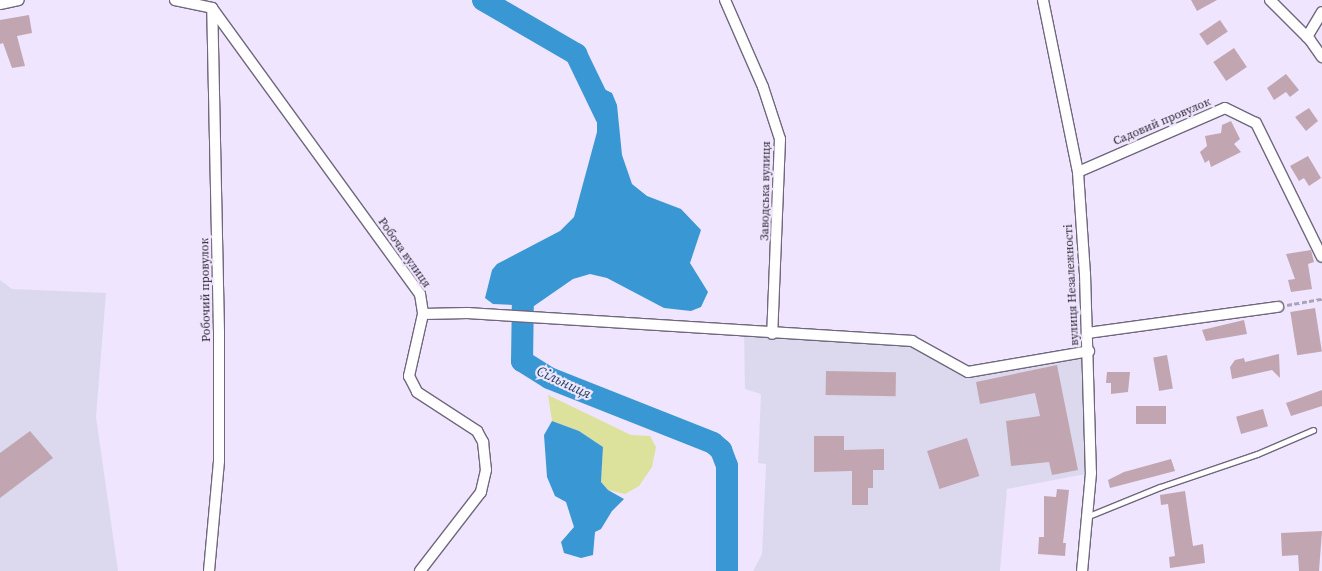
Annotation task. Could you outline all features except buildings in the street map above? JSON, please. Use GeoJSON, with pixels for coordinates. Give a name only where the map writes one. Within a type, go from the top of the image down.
{"type":"FeatureCollection","features":[{"type":"Feature","properties":{"kind":"street"},"geometry":{"type":"LineString","coordinates":[[0,4],[19,0]]}},
{"type":"Feature","properties":{"kind":"street"},"geometry":{"type":"LineString","coordinates":[[175,0],[212,8]]}},
{"type":"Feature","properties":{"kind":"street","name":"Заводська вулиця"},"geometry":{"type":"LineString","coordinates":[[725,0],[764,87],[780,139],[772,334]]}},
{"type":"Feature","properties":{"kind":"street","name":"вулиця Незалежності"},"geometry":{"type":"LineString","coordinates":[[1043,0],[1078,172],[1089,351],[1090,473],[1082,571]]}},
{"type":"Feature","properties":{"kind":"street"},"geometry":{"type":"LineString","coordinates":[[1270,0],[1307,37],[1322,57]]}},
{"type":"Feature","properties":{"kind":"street","name":"Робоча вулиця"},"geometry":{"type":"LineString","coordinates":[[212,8],[420,294],[423,314],[409,376],[417,392],[477,431],[483,442],[486,470],[481,492],[420,571]]}},
{"type":"Feature","properties":{"kind":"street","name":"Робочий провулок"},"geometry":{"type":"LineString","coordinates":[[210,571],[219,461],[220,332],[212,8]]}},
{"type":"Feature","properties":{"kind":"street"},"geometry":{"type":"LineString","coordinates":[[1307,37],[1322,12]]}},
{"type":"Feature","properties":{"kind":"street","name":"Садовий провулок"},"geometry":{"type":"LineString","coordinates":[[1078,172],[1225,108],[1256,123],[1322,257]]}},
{"type":"Feature","properties":{"kind":"street"},"geometry":{"type":"LineString","coordinates":[[1087,333],[1278,306]]}},
{"type":"Feature","properties":{"kind":"street"},"geometry":{"type":"LineString","coordinates":[[423,314],[468,313],[772,334],[912,341],[968,372],[1089,351]]}},
{"type":"Feature","properties":{"kind":"lane"},"geometry":{"type":"LineString","coordinates":[[1086,518],[1160,486],[1257,454],[1313,430]]}},
{"type":"Feature","properties":{"kind":"path"},"geometry":{"type":"LineString","coordinates":[[1278,306],[1322,299]]}},
{"type":"Feature","properties":{"kind":"shaded area"},"geometry":{"type":"Polygon","coordinates":[[[0,280],[12,289],[106,293],[96,417],[118,571],[0,571],[0,280]]]}},
{"type":"Feature","properties":{"kind":"shaded area"},"geometry":{"type":"Polygon","coordinates":[[[744,332],[912,341],[968,372],[1089,351],[1091,473],[1007,489],[1000,571],[753,571],[762,554],[766,464],[758,463],[761,394],[745,389],[744,332]]]}},
{"type":"Feature","properties":{"kind":"green space"},"geometry":{"type":"Polygon","coordinates":[[[548,395],[631,435],[650,436],[656,447],[652,467],[639,486],[625,494],[608,490],[601,482],[603,447],[579,431],[552,421],[548,395]]]}},
{"type":"Feature","properties":{"kind":"water"},"geometry":{"type":"Polygon","coordinates":[[[598,86],[612,93],[617,105],[622,155],[632,184],[647,196],[681,209],[701,230],[690,263],[708,292],[701,307],[691,311],[664,308],[607,278],[590,274],[573,279],[534,306],[493,304],[485,298],[492,270],[497,264],[560,231],[574,217],[597,132],[597,112],[590,95],[591,90],[598,86]]]}},
{"type":"Feature","properties":{"kind":"water"},"geometry":{"type":"Polygon","coordinates":[[[552,421],[579,431],[603,447],[601,482],[608,490],[624,499],[612,511],[601,529],[595,532],[593,555],[581,558],[564,553],[561,542],[574,527],[566,502],[555,496],[547,477],[544,435],[552,421]]]}},
{"type":"Feature","properties":{"kind":"waterway","name":"Сільниця"},"geometry":{"type":"LineString","coordinates":[[483,0],[576,54],[606,116]]}},
{"type":"Feature","properties":{"kind":"waterway","name":"Сільниця"},"geometry":{"type":"LineString","coordinates":[[531,279],[523,292],[522,361],[549,378],[713,443],[721,450],[727,466],[727,571]]}}]}
